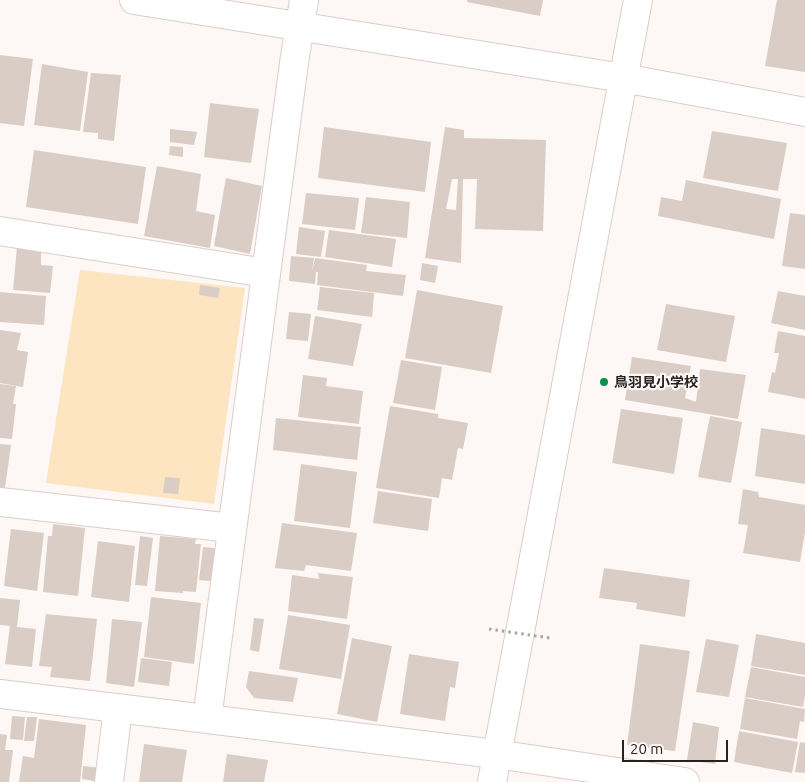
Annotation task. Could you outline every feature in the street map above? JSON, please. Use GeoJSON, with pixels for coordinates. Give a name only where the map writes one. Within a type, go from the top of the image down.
{"type":"FeatureCollection","features":[{"type":"Feature","properties":{"kind":"street"},"geometry":{"type":"LineString","coordinates":[[134,0],[623,78],[805,112]]}},
{"type":"Feature","properties":{"kind":"street"},"geometry":{"type":"LineString","coordinates":[[207,719],[304,0]]}},
{"type":"Feature","properties":{"kind":"street"},"geometry":{"type":"LineString","coordinates":[[492,782],[638,0]]}},
{"type":"Feature","properties":{"kind":"street"},"geometry":{"type":"LineString","coordinates":[[0,230],[266,273]]}},
{"type":"Feature","properties":{"kind":"street"},"geometry":{"type":"LineString","coordinates":[[0,502],[232,528]]}},
{"type":"Feature","properties":{"kind":"street"},"geometry":{"type":"LineString","coordinates":[[0,694],[496,754],[685,782]]}},
{"type":"Feature","properties":{"kind":"street"},"geometry":{"type":"LineString","coordinates":[[109,782],[118,708]]}},
{"type":"Feature","properties":{"kind":"path"},"geometry":{"type":"LineString","coordinates":[[489,629],[550,638]]}},
{"type":"Feature","properties":{"kind":"shaded area"},"geometry":{"type":"Polygon","coordinates":[[[80,270],[245,288],[214,504],[46,483],[80,270]]]}},
{"type":"Feature","properties":{"kind":"building"},"geometry":{"type":"Polygon","coordinates":[[[467,0],[543,0],[540,16],[467,2],[467,0]]]}},
{"type":"Feature","properties":{"kind":"building"},"geometry":{"type":"Polygon","coordinates":[[[777,0],[805,0],[805,72],[765,66],[777,0]]]}},
{"type":"Feature","properties":{"kind":"building"},"geometry":{"type":"Polygon","coordinates":[[[0,55],[33,59],[24,126],[0,123],[0,55]]]}},
{"type":"Feature","properties":{"kind":"building"},"geometry":{"type":"Polygon","coordinates":[[[42,64],[88,72],[80,131],[34,125],[42,64]]]}},
{"type":"Feature","properties":{"kind":"building"},"geometry":{"type":"Polygon","coordinates":[[[91,73],[121,75],[114,141],[98,139],[98,133],[83,132],[91,73]]]}},
{"type":"Feature","properties":{"kind":"building"},"geometry":{"type":"Polygon","coordinates":[[[210,103],[259,109],[251,163],[204,157],[210,103]]]}},
{"type":"Feature","properties":{"kind":"building"},"geometry":{"type":"Polygon","coordinates":[[[324,127],[431,142],[425,192],[318,178],[324,127]]]}},
{"type":"Feature","properties":{"kind":"building"},"geometry":{"type":"Polygon","coordinates":[[[445,127],[464,130],[464,138],[546,140],[543,231],[475,229],[477,179],[463,179],[461,263],[425,258],[445,127]],[[452,179],[446,209],[456,210],[458,179],[452,179]]]}},
{"type":"Feature","properties":{"kind":"building"},"geometry":{"type":"Polygon","coordinates":[[[170,129],[197,132],[194,145],[170,142],[170,129]]]}},
{"type":"Feature","properties":{"kind":"building"},"geometry":{"type":"Polygon","coordinates":[[[712,131],[787,143],[778,191],[703,178],[712,131]]]}},
{"type":"Feature","properties":{"kind":"building"},"geometry":{"type":"Polygon","coordinates":[[[170,146],[183,147],[183,157],[169,155],[170,146]]]}},
{"type":"Feature","properties":{"kind":"building"},"geometry":{"type":"Polygon","coordinates":[[[34,150],[146,167],[138,224],[26,207],[34,150]]]}},
{"type":"Feature","properties":{"kind":"building"},"geometry":{"type":"Polygon","coordinates":[[[157,166],[201,174],[196,211],[215,215],[210,248],[144,236],[157,166]]]}},
{"type":"Feature","properties":{"kind":"building"},"geometry":{"type":"Polygon","coordinates":[[[226,178],[262,186],[250,254],[214,246],[226,178]]]}},
{"type":"Feature","properties":{"kind":"building"},"geometry":{"type":"Polygon","coordinates":[[[686,180],[781,199],[774,239],[658,216],[661,197],[682,201],[686,180]]]}},
{"type":"Feature","properties":{"kind":"building"},"geometry":{"type":"Polygon","coordinates":[[[306,193],[359,198],[355,230],[302,224],[306,193]]]}},
{"type":"Feature","properties":{"kind":"building"},"geometry":{"type":"Polygon","coordinates":[[[366,197],[410,202],[407,238],[361,233],[366,197]]]}},
{"type":"Feature","properties":{"kind":"building"},"geometry":{"type":"Polygon","coordinates":[[[790,213],[805,215],[805,269],[782,266],[790,213]]]}},
{"type":"Feature","properties":{"kind":"building"},"geometry":{"type":"Polygon","coordinates":[[[299,227],[325,231],[321,257],[296,254],[299,227]]]}},
{"type":"Feature","properties":{"kind":"building"},"geometry":{"type":"Polygon","coordinates":[[[329,230],[396,239],[392,267],[325,257],[329,230]]]}},
{"type":"Feature","properties":{"kind":"building"},"geometry":{"type":"Polygon","coordinates":[[[17,247],[41,248],[41,265],[53,266],[50,293],[13,290],[17,247]]]}},
{"type":"Feature","properties":{"kind":"building"},"geometry":{"type":"Polygon","coordinates":[[[291,256],[314,258],[312,272],[315,258],[367,265],[366,271],[406,275],[403,296],[317,285],[318,272],[316,272],[315,284],[289,281],[291,256]]]}},
{"type":"Feature","properties":{"kind":"building"},"geometry":{"type":"Polygon","coordinates":[[[422,263],[438,266],[435,283],[420,280],[422,263]]]}},
{"type":"Feature","properties":{"kind":"building"},"geometry":{"type":"Polygon","coordinates":[[[200,285],[220,288],[218,298],[199,295],[200,285]]]}},
{"type":"Feature","properties":{"kind":"building"},"geometry":{"type":"Polygon","coordinates":[[[320,287],[374,293],[372,317],[317,310],[320,287]]]}},
{"type":"Feature","properties":{"kind":"building"},"geometry":{"type":"Polygon","coordinates":[[[417,290],[503,306],[491,373],[405,358],[417,290]]]}},
{"type":"Feature","properties":{"kind":"building"},"geometry":{"type":"Polygon","coordinates":[[[778,291],[805,296],[805,330],[771,323],[778,291]]]}},
{"type":"Feature","properties":{"kind":"building"},"geometry":{"type":"Polygon","coordinates":[[[0,292],[46,296],[44,325],[0,322],[0,292]]]}},
{"type":"Feature","properties":{"kind":"building"},"geometry":{"type":"Polygon","coordinates":[[[666,304],[735,316],[726,362],[657,350],[666,304]]]}},
{"type":"Feature","properties":{"kind":"building"},"geometry":{"type":"Polygon","coordinates":[[[289,312],[311,314],[308,341],[286,339],[289,312]]]}},
{"type":"Feature","properties":{"kind":"building"},"geometry":{"type":"Polygon","coordinates":[[[315,316],[362,324],[353,366],[308,359],[315,316]]]}},
{"type":"Feature","properties":{"kind":"building"},"geometry":{"type":"Polygon","coordinates":[[[0,330],[21,333],[17,350],[28,352],[23,387],[0,383],[0,330]]]}},
{"type":"Feature","properties":{"kind":"building"},"geometry":{"type":"Polygon","coordinates":[[[778,331],[805,336],[805,399],[768,392],[772,372],[775,373],[779,353],[774,353],[778,331]]]}},
{"type":"Feature","properties":{"kind":"building"},"geometry":{"type":"Polygon","coordinates":[[[632,357],[691,366],[685,398],[696,402],[700,369],[746,375],[738,419],[625,400],[632,357]]]}},
{"type":"Feature","properties":{"kind":"building"},"geometry":{"type":"Polygon","coordinates":[[[401,360],[442,367],[435,410],[393,403],[401,360]]]}},
{"type":"Feature","properties":{"kind":"building"},"geometry":{"type":"Polygon","coordinates":[[[303,375],[327,378],[326,386],[363,391],[359,424],[298,417],[303,375]]]}},
{"type":"Feature","properties":{"kind":"building"},"geometry":{"type":"Polygon","coordinates":[[[0,384],[16,386],[13,404],[16,404],[12,439],[0,438],[0,384]]]}},
{"type":"Feature","properties":{"kind":"building"},"geometry":{"type":"Polygon","coordinates":[[[390,406],[438,414],[438,418],[468,423],[463,449],[458,448],[452,480],[442,478],[439,498],[376,488],[390,406]]]}},
{"type":"Feature","properties":{"kind":"building"},"geometry":{"type":"Polygon","coordinates":[[[621,409],[683,418],[674,474],[612,463],[621,409]]]}},
{"type":"Feature","properties":{"kind":"building"},"geometry":{"type":"Polygon","coordinates":[[[710,416],[742,422],[731,483],[698,477],[710,416]]]}},
{"type":"Feature","properties":{"kind":"building"},"geometry":{"type":"Polygon","coordinates":[[[276,418],[361,427],[357,460],[273,450],[276,418]]]}},
{"type":"Feature","properties":{"kind":"building"},"geometry":{"type":"Polygon","coordinates":[[[761,428],[805,435],[805,484],[755,476],[761,428]]]}},
{"type":"Feature","properties":{"kind":"building"},"geometry":{"type":"Polygon","coordinates":[[[0,444],[11,445],[5,488],[0,487],[0,444]]]}},
{"type":"Feature","properties":{"kind":"building"},"geometry":{"type":"Polygon","coordinates":[[[301,464],[357,472],[350,528],[294,521],[301,464]]]}},
{"type":"Feature","properties":{"kind":"building"},"geometry":{"type":"Polygon","coordinates":[[[165,477],[180,478],[178,494],[163,493],[165,477]]]}},
{"type":"Feature","properties":{"kind":"building"},"geometry":{"type":"Polygon","coordinates":[[[743,489],[758,492],[759,497],[805,505],[805,532],[800,562],[743,553],[748,525],[738,524],[743,489]]]}},
{"type":"Feature","properties":{"kind":"building"},"geometry":{"type":"Polygon","coordinates":[[[378,491],[432,499],[428,531],[373,523],[378,491]]]}},
{"type":"Feature","properties":{"kind":"building"},"geometry":{"type":"Polygon","coordinates":[[[282,523],[357,533],[351,571],[306,565],[304,571],[275,568],[282,523]]]}},
{"type":"Feature","properties":{"kind":"building"},"geometry":{"type":"Polygon","coordinates":[[[53,524],[85,528],[78,596],[43,592],[48,536],[52,536],[53,524]]]}},
{"type":"Feature","properties":{"kind":"building"},"geometry":{"type":"Polygon","coordinates":[[[11,529],[44,533],[37,591],[4,586],[11,529]]]}},
{"type":"Feature","properties":{"kind":"building"},"geometry":{"type":"Polygon","coordinates":[[[140,536],[153,538],[147,586],[135,585],[140,536]]]}},
{"type":"Feature","properties":{"kind":"building"},"geometry":{"type":"Polygon","coordinates":[[[160,536],[196,539],[195,544],[201,544],[196,592],[155,591],[160,536]]]}},
{"type":"Feature","properties":{"kind":"building"},"geometry":{"type":"Polygon","coordinates":[[[98,541],[135,546],[129,602],[91,597],[98,541]]]}},
{"type":"Feature","properties":{"kind":"building"},"geometry":{"type":"Polygon","coordinates":[[[203,547],[222,549],[219,582],[199,580],[203,547]]]}},
{"type":"Feature","properties":{"kind":"building"},"geometry":{"type":"Polygon","coordinates":[[[604,568],[690,580],[685,617],[636,609],[637,603],[599,598],[604,568]]]}},
{"type":"Feature","properties":{"kind":"building"},"geometry":{"type":"Polygon","coordinates":[[[318,573],[353,577],[347,619],[288,611],[292,575],[319,579],[318,573]]]}},
{"type":"Feature","properties":{"kind":"building"},"geometry":{"type":"Polygon","coordinates":[[[151,597],[201,603],[194,664],[144,657],[151,597]]]}},
{"type":"Feature","properties":{"kind":"building"},"geometry":{"type":"Polygon","coordinates":[[[0,598],[20,600],[17,627],[36,629],[32,667],[5,664],[10,626],[0,625],[0,598]]]}},
{"type":"Feature","properties":{"kind":"building"},"geometry":{"type":"Polygon","coordinates":[[[46,614],[97,619],[90,681],[50,677],[52,667],[39,666],[46,614]]]}},
{"type":"Feature","properties":{"kind":"building"},"geometry":{"type":"Polygon","coordinates":[[[288,615],[350,625],[341,679],[279,669],[288,615]]]}},
{"type":"Feature","properties":{"kind":"building"},"geometry":{"type":"Polygon","coordinates":[[[254,618],[264,619],[259,652],[250,650],[254,618]]]}},
{"type":"Feature","properties":{"kind":"building"},"geometry":{"type":"Polygon","coordinates":[[[112,619],[142,622],[134,687],[106,683],[112,619]]]}},
{"type":"Feature","properties":{"kind":"building"},"geometry":{"type":"Polygon","coordinates":[[[756,634],[805,643],[805,675],[751,666],[756,634]]]}},
{"type":"Feature","properties":{"kind":"building"},"geometry":{"type":"Polygon","coordinates":[[[352,638],[392,646],[377,722],[337,714],[352,638]]]}},
{"type":"Feature","properties":{"kind":"building"},"geometry":{"type":"Polygon","coordinates":[[[706,639],[739,645],[729,697],[696,692],[706,639]]]}},
{"type":"Feature","properties":{"kind":"building"},"geometry":{"type":"Polygon","coordinates":[[[640,644],[690,651],[675,751],[627,745],[640,644]]]}},
{"type":"Feature","properties":{"kind":"building"},"geometry":{"type":"Polygon","coordinates":[[[409,654],[459,662],[455,688],[450,687],[445,721],[400,714],[409,654]]]}},
{"type":"Feature","properties":{"kind":"building"},"geometry":{"type":"Polygon","coordinates":[[[141,658],[172,662],[169,686],[138,682],[141,658]]]}},
{"type":"Feature","properties":{"kind":"building"},"geometry":{"type":"Polygon","coordinates":[[[751,667],[805,677],[803,707],[745,697],[751,667]]]}},
{"type":"Feature","properties":{"kind":"building"},"geometry":{"type":"Polygon","coordinates":[[[249,671],[298,678],[293,702],[254,698],[246,687],[249,671]]]}},
{"type":"Feature","properties":{"kind":"building"},"geometry":{"type":"Polygon","coordinates":[[[745,698],[805,709],[804,722],[800,721],[797,739],[740,729],[745,698]]]}},
{"type":"Feature","properties":{"kind":"building"},"geometry":{"type":"Polygon","coordinates":[[[12,716],[25,717],[23,740],[10,739],[12,716]]]}},
{"type":"Feature","properties":{"kind":"building"},"geometry":{"type":"Polygon","coordinates":[[[27,717],[37,717],[34,741],[24,741],[27,717]]]}},
{"type":"Feature","properties":{"kind":"building"},"geometry":{"type":"Polygon","coordinates":[[[39,719],[86,725],[80,782],[19,782],[23,756],[34,758],[39,719]]]}},
{"type":"Feature","properties":{"kind":"building"},"geometry":{"type":"Polygon","coordinates":[[[693,722],[719,727],[715,764],[687,760],[693,722]]]}},
{"type":"Feature","properties":{"kind":"building"},"geometry":{"type":"Polygon","coordinates":[[[739,731],[798,742],[792,773],[734,762],[739,731]]]}},
{"type":"Feature","properties":{"kind":"building"},"geometry":{"type":"Polygon","coordinates":[[[0,734],[7,735],[5,750],[13,750],[9,782],[0,782],[0,734]]]}},
{"type":"Feature","properties":{"kind":"building"},"geometry":{"type":"Polygon","coordinates":[[[800,742],[805,743],[805,773],[795,772],[800,742]]]}},
{"type":"Feature","properties":{"kind":"building"},"geometry":{"type":"Polygon","coordinates":[[[144,744],[187,750],[182,782],[139,782],[144,744]]]}},
{"type":"Feature","properties":{"kind":"building"},"geometry":{"type":"Polygon","coordinates":[[[227,754],[268,760],[264,782],[223,782],[227,754]]]}},
{"type":"Feature","properties":{"kind":"building"},"geometry":{"type":"Polygon","coordinates":[[[83,766],[102,768],[101,782],[82,779],[83,766]]]}},
{"type":"Feature","properties":{"kind":"place","name":"鳥羽見小学校"},"geometry":{"type":"Point","coordinates":[604,382]}}]}
